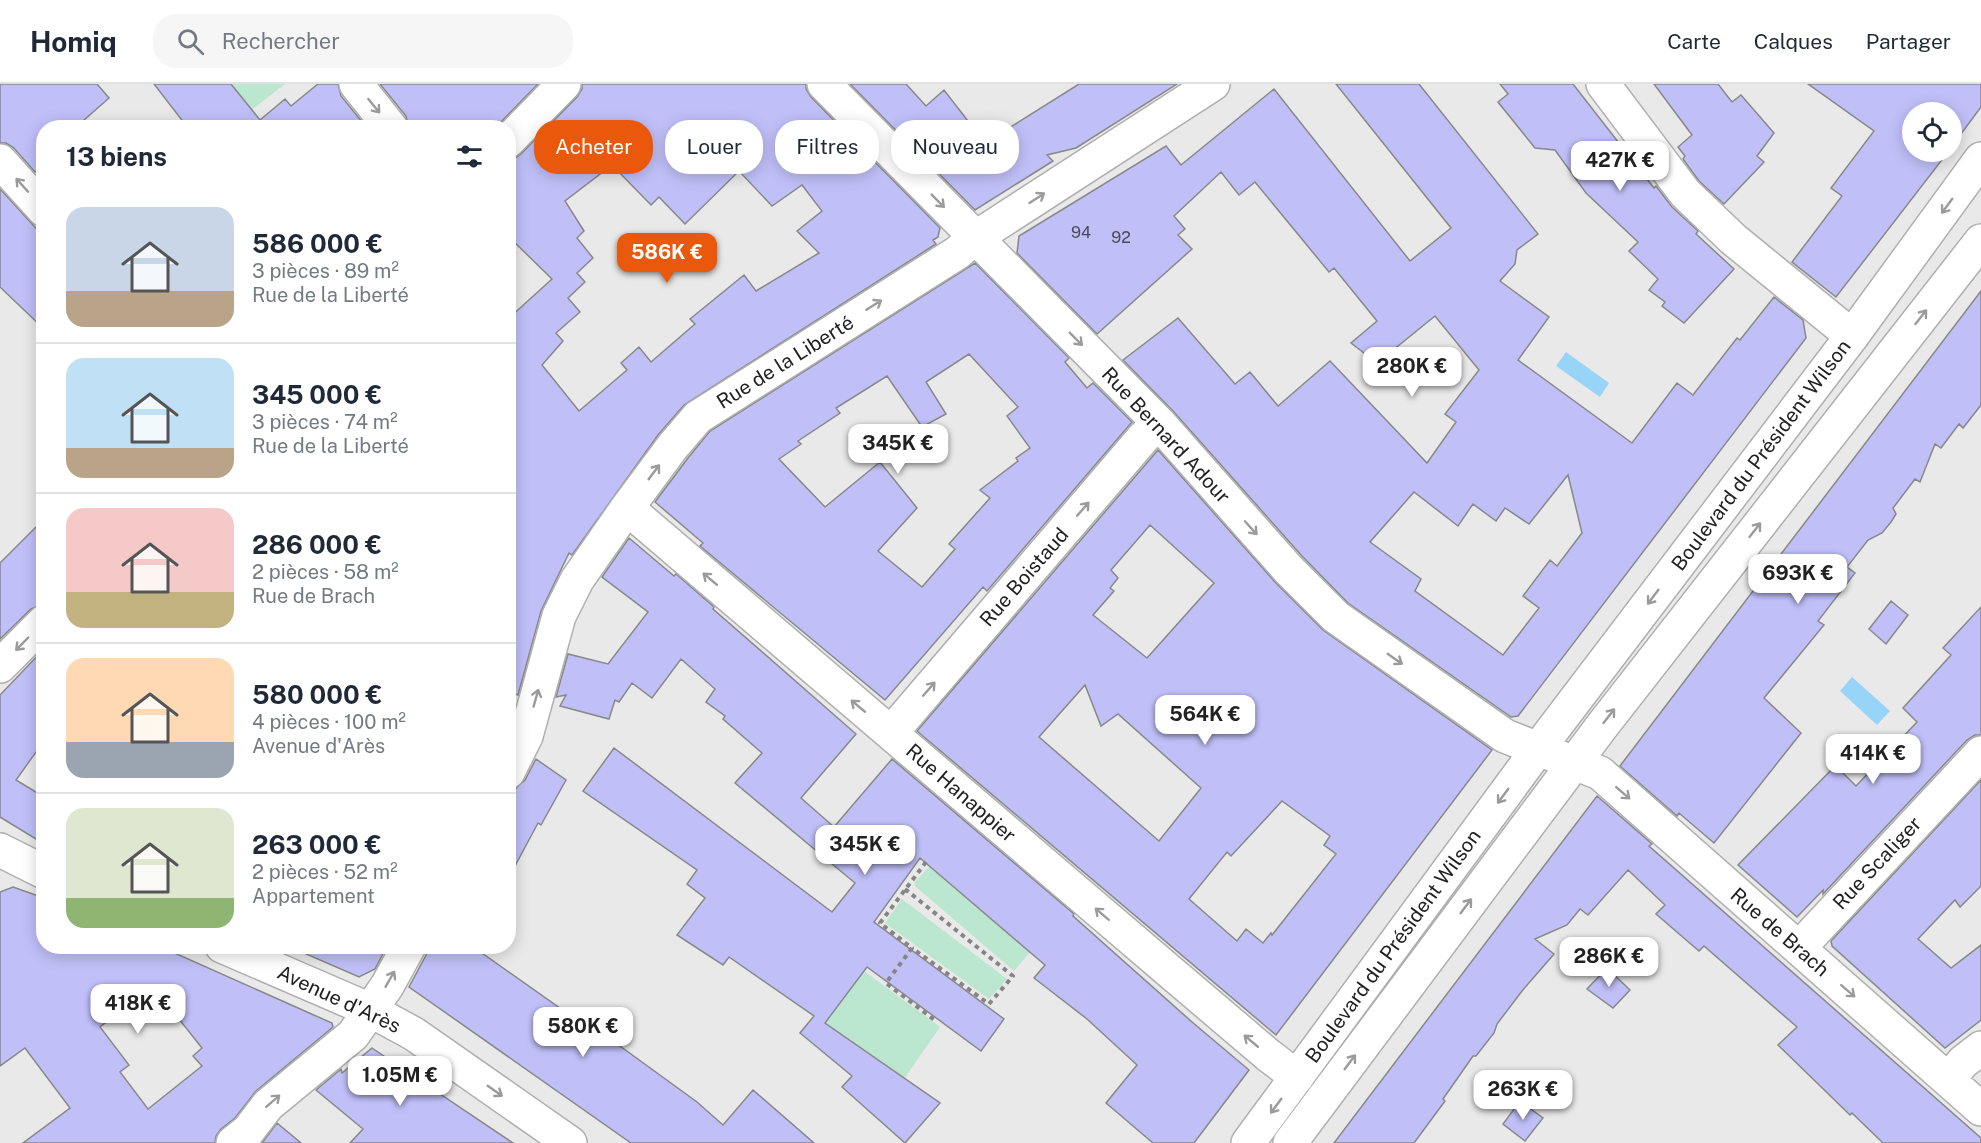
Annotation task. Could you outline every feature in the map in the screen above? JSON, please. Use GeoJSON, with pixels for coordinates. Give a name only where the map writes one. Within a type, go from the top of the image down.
{"type":"FeatureCollection","features":[{"type":"Feature","properties":{"kind":"street"},"geometry":{"type":"LineString","coordinates":[[356,84],[385,120]]}},
{"type":"Feature","properties":{"kind":"street"},"geometry":{"type":"LineString","coordinates":[[516,133],[564,84]]}},
{"type":"Feature","properties":{"kind":"street","name":"Rue Bernard Adour"},"geometry":{"type":"LineString","coordinates":[[824,84],[1159,423],[1282,562],[1336,617],[1505,736],[1538,749]]}},
{"type":"Feature","properties":{"kind":"street","name":"Rue de la Liberté"},"geometry":{"type":"LineString","coordinates":[[517,731],[559,616],[577,580],[673,446],[698,417],[957,253],[975,238],[1213,84]]}},
{"type":"Feature","properties":{"kind":"street"},"geometry":{"type":"LineString","coordinates":[[1603,84],[1685,193],[1733,239],[1852,336]]}},
{"type":"Feature","properties":{"kind":"street","name":"Boulevard du Président Wilson"},"geometry":{"type":"LineString","coordinates":[[1248,1143],[1538,749],[1852,336],[1981,159]]}},
{"type":"Feature","properties":{"kind":"street"},"geometry":{"type":"LineString","coordinates":[[0,161],[36,201]]}},
{"type":"Feature","properties":{"kind":"street","name":"Boulevard du Président Wilson"},"geometry":{"type":"LineString","coordinates":[[1290,1143],[1574,763],[1981,241]]}},
{"type":"Feature","properties":{"kind":"street","name":"Rue Boistaud"},"geometry":{"type":"LineString","coordinates":[[891,733],[1143,438],[1159,423]]}},
{"type":"Feature","properties":{"kind":"street","name":"Rue Hanappier"},"geometry":{"type":"LineString","coordinates":[[627,508],[1259,1048],[1297,1077]]}},
{"type":"Feature","properties":{"kind":"street"},"geometry":{"type":"LineString","coordinates":[[0,666],[36,630]]}},
{"type":"Feature","properties":{"kind":"street"},"geometry":{"type":"LineString","coordinates":[[1538,749],[1574,763]]}},
{"type":"Feature","properties":{"kind":"street","name":"Rue Scaliger"},"geometry":{"type":"LineString","coordinates":[[1799,948],[1981,753]]}},
{"type":"Feature","properties":{"kind":"street","name":"Rue de Brach"},"geometry":{"type":"LineString","coordinates":[[1574,763],[1600,773],[1981,1109]]}},
{"type":"Feature","properties":{"kind":"street"},"geometry":{"type":"LineString","coordinates":[[2,857],[36,869]]}},
{"type":"Feature","properties":{"kind":"street","name":"Avenue d'Arès"},"geometry":{"type":"LineString","coordinates":[[240,954],[370,1010],[414,1034],[570,1143]]}},
{"type":"Feature","properties":{"kind":"street"},"geometry":{"type":"LineString","coordinates":[[233,1143],[248,1131],[267,1106],[353,1035],[404,954]]}},
{"type":"Feature","properties":{"kind":"street"},"geometry":{"type":"LineString","coordinates":[[1948,1080],[1963,1062],[1981,1048]]}},
{"type":"Feature","properties":{"kind":"path"},"geometry":{"type":"LineString","coordinates":[[905,888],[1014,976],[988,1004],[880,923],[905,888],[926,862]]}},
{"type":"Feature","properties":{"kind":"path"},"geometry":{"type":"LineString","coordinates":[[912,948],[886,983],[937,1022]]}},
{"type":"Feature","properties":{"kind":"green space"},"geometry":{"type":"Polygon","coordinates":[[[230,84],[285,84],[249,112],[230,84]]]}},
{"type":"Feature","properties":{"kind":"green space"},"geometry":{"type":"Polygon","coordinates":[[[930,866],[1030,952],[1014,971],[915,886],[915,882],[930,866]]]}},
{"type":"Feature","properties":{"kind":"green space"},"geometry":{"type":"Polygon","coordinates":[[[902,899],[1007,979],[989,999],[885,923],[902,899]]]}},
{"type":"Feature","properties":{"kind":"green space"},"geometry":{"type":"Polygon","coordinates":[[[864,971],[940,1027],[904,1079],[826,1023],[864,971]]]}},
{"type":"Feature","properties":{"kind":"water"},"geometry":{"type":"Polygon","coordinates":[[[1566,352],[1609,383],[1600,397],[1556,366],[1566,352]]]}},
{"type":"Feature","properties":{"kind":"water"},"geometry":{"type":"Polygon","coordinates":[[[1852,677],[1890,711],[1877,725],[1840,691],[1852,677]]]}},
{"type":"Feature","properties":{"kind":"building"},"geometry":{"type":"Polygon","coordinates":[[[0,84],[97,84],[109,98],[84,120],[36,120],[35,172],[14,148],[6,143],[0,143],[0,84]]]}},
{"type":"Feature","properties":{"kind":"building"},"geometry":{"type":"Polygon","coordinates":[[[154,84],[231,84],[260,120],[182,120],[154,84]]]}},
{"type":"Feature","properties":{"kind":"building"},"geometry":{"type":"Polygon","coordinates":[[[318,84],[338,84],[341,96],[360,120],[260,120],[285,99],[291,106],[318,84]]]}},
{"type":"Feature","properties":{"kind":"building"},"geometry":{"type":"Polygon","coordinates":[[[380,84],[538,84],[503,120],[407,120],[380,84]]]}},
{"type":"Feature","properties":{"kind":"building"},"geometry":{"type":"Polygon","coordinates":[[[582,84],[806,84],[811,97],[834,120],[775,120],[775,174],[879,174],[879,166],[940,228],[938,237],[933,240],[936,244],[684,405],[658,435],[572,555],[569,553],[541,611],[518,695],[516,694],[516,312],[552,279],[516,244],[516,158],[534,141],[534,174],[600,174],[565,201],[584,231],[577,238],[593,258],[577,273],[585,282],[568,298],[580,312],[556,333],[563,341],[542,365],[579,411],[627,370],[621,363],[639,347],[651,362],[695,324],[690,319],[744,275],[756,291],[819,253],[797,231],[822,211],[802,185],[772,206],[742,174],[763,174],[763,120],[665,120],[665,174],[736,174],[685,224],[659,197],[651,205],[621,174],[653,174],[653,120],[554,120],[577,97],[582,84]]]}},
{"type":"Feature","properties":{"kind":"building"},"geometry":{"type":"Polygon","coordinates":[[[850,84],[906,84],[926,106],[944,90],[967,120],[891,120],[891,125],[850,84]]]}},
{"type":"Feature","properties":{"kind":"building"},"geometry":{"type":"Polygon","coordinates":[[[1079,84],[1177,84],[1076,148],[1047,155],[1053,161],[975,210],[939,174],[1019,174],[1019,122],[1079,84]]]}},
{"type":"Feature","properties":{"kind":"building"},"geometry":{"type":"Polygon","coordinates":[[[1336,84],[1419,84],[1538,234],[1517,250],[1515,264],[1500,281],[1549,317],[1518,360],[1632,443],[1677,383],[1693,395],[1737,338],[1740,340],[1774,297],[1803,320],[1806,338],[1518,716],[1511,717],[1348,603],[1302,556],[1173,411],[1123,360],[1178,318],[1235,384],[1250,372],[1278,406],[1330,361],[1427,463],[1456,422],[1445,414],[1479,370],[1435,316],[1377,363],[1351,343],[1377,321],[1334,268],[1329,272],[1255,182],[1239,195],[1221,172],[1174,216],[1185,229],[1178,235],[1192,249],[1097,334],[1017,253],[1019,236],[1166,146],[1181,165],[1274,89],[1410,261],[1451,228],[1336,84]],[[1568,475],[1529,524],[1505,508],[1496,521],[1473,504],[1458,526],[1414,492],[1370,542],[1421,579],[1415,591],[1503,655],[1539,608],[1523,596],[1550,560],[1557,566],[1582,533],[1568,475]]]}},
{"type":"Feature","properties":{"kind":"building"},"geometry":{"type":"Polygon","coordinates":[[[1500,84],[1573,84],[1654,188],[1656,186],[1672,207],[1698,231],[1696,234],[1734,269],[1684,323],[1662,306],[1665,302],[1649,290],[1658,279],[1629,251],[1638,242],[1586,193],[1555,150],[1535,148],[1498,102],[1508,94],[1500,84]]]}},
{"type":"Feature","properties":{"kind":"building"},"geometry":{"type":"Polygon","coordinates":[[[1654,84],[1718,84],[1732,102],[1741,95],[1774,133],[1757,156],[1764,162],[1724,204],[1699,181],[1683,159],[1685,156],[1678,147],[1692,135],[1654,84]]]}},
{"type":"Feature","properties":{"kind":"building"},"geometry":{"type":"Polygon","coordinates":[[[1808,84],[1981,84],[1981,107],[1962,133],[1962,102],[1902,102],[1902,162],[1940,162],[1836,297],[1792,262],[1842,196],[1831,188],[1874,131],[1808,84]]]}},
{"type":"Feature","properties":{"kind":"building"},"geometry":{"type":"Polygon","coordinates":[[[0,189],[36,228],[36,321],[0,287],[0,189]]]}},
{"type":"Feature","properties":{"kind":"building"},"geometry":{"type":"Polygon","coordinates":[[[975,263],[1069,358],[1065,362],[1087,388],[1093,383],[1132,422],[987,591],[983,587],[885,700],[700,546],[703,543],[655,502],[710,431],[975,263]],[[969,354],[926,382],[946,414],[922,427],[887,376],[836,408],[840,413],[798,441],[801,444],[779,459],[825,507],[880,462],[917,508],[878,551],[922,587],[955,549],[949,544],[990,498],[980,490],[1018,461],[1016,458],[1030,448],[1007,416],[1018,407],[969,354]]]}},
{"type":"Feature","properties":{"kind":"building"},"geometry":{"type":"Polygon","coordinates":[[[1981,291],[1981,405],[1963,428],[1959,424],[1941,448],[1935,444],[1920,482],[1915,479],[1893,508],[1896,514],[1891,522],[1882,533],[1868,540],[1847,567],[1855,573],[1818,621],[1824,625],[1764,698],[1801,733],[1714,843],[1679,813],[1677,816],[1620,766],[1981,291]]]}},
{"type":"Feature","properties":{"kind":"building"},"geometry":{"type":"Polygon","coordinates":[[[1158,450],[1274,581],[1323,630],[1492,750],[1276,1035],[917,731],[1158,450]],[[1150,525],[1111,570],[1118,578],[1110,588],[1114,591],[1093,615],[1147,658],[1214,583],[1150,525]],[[1085,685],[1039,737],[1159,841],[1201,788],[1118,714],[1101,726],[1085,685]],[[1282,801],[1231,856],[1227,852],[1189,899],[1237,941],[1246,929],[1263,943],[1271,933],[1272,935],[1336,854],[1324,845],[1330,836],[1282,801]]]}},
{"type":"Feature","properties":{"kind":"building"},"geometry":{"type":"Polygon","coordinates":[[[36,527],[36,607],[31,609],[0,639],[0,563],[36,527]]]}},
{"type":"Feature","properties":{"kind":"building"},"geometry":{"type":"Polygon","coordinates":[[[629,538],[674,576],[676,574],[856,734],[801,798],[834,827],[892,759],[1074,914],[1073,916],[1249,1070],[1194,1143],[1153,1143],[1106,1103],[1137,1065],[1087,1019],[1034,978],[1045,965],[920,858],[874,922],[1004,1019],[981,1051],[867,967],[825,1023],[940,1103],[905,1143],[842,1087],[852,1076],[800,1033],[814,1016],[729,957],[723,965],[677,935],[705,898],[687,884],[697,870],[583,791],[614,748],[832,912],[855,883],[735,783],[762,753],[723,719],[725,716],[706,702],[715,689],[681,659],[652,698],[632,683],[619,702],[615,700],[609,719],[560,706],[566,695],[556,697],[568,654],[608,664],[648,612],[602,577],[629,538]]]}},
{"type":"Feature","properties":{"kind":"building"},"geometry":{"type":"Polygon","coordinates":[[[1891,601],[1908,615],[1886,644],[1869,629],[1891,601]]]}},
{"type":"Feature","properties":{"kind":"building"},"geometry":{"type":"Polygon","coordinates":[[[1981,607],[1981,735],[1975,735],[1967,740],[1823,894],[1823,890],[1797,917],[1738,865],[1839,762],[1839,769],[1856,786],[1917,722],[1903,708],[1951,655],[1943,648],[1981,607]]]}},
{"type":"Feature","properties":{"kind":"building"},"geometry":{"type":"Polygon","coordinates":[[[36,657],[36,752],[16,780],[36,792],[36,839],[0,817],[0,695],[36,657]]]}},
{"type":"Feature","properties":{"kind":"building"},"geometry":{"type":"Polygon","coordinates":[[[536,759],[566,780],[541,825],[538,823],[516,864],[516,788],[525,780],[536,759]]]}},
{"type":"Feature","properties":{"kind":"building"},"geometry":{"type":"Polygon","coordinates":[[[1981,780],[1981,886],[1960,907],[1955,900],[1918,939],[1951,968],[1981,945],[1981,1020],[1945,1048],[1832,946],[1831,941],[1981,780]]]}},
{"type":"Feature","properties":{"kind":"building"},"geometry":{"type":"Polygon","coordinates":[[[1597,796],[1652,844],[1649,846],[1981,1138],[1981,1143],[1883,1143],[1852,1113],[1850,1115],[1778,1045],[1797,1027],[1704,946],[1699,951],[1656,914],[1665,905],[1628,870],[1588,915],[1580,909],[1567,925],[1535,939],[1554,954],[1522,991],[1476,1056],[1473,1056],[1443,1099],[1445,1101],[1414,1143],[1334,1143],[1597,796]]]}},
{"type":"Feature","properties":{"kind":"building"},"geometry":{"type":"Polygon","coordinates":[[[13,887],[36,895],[36,954],[177,954],[332,1023],[333,1027],[256,1091],[235,1118],[221,1129],[216,1136],[215,1143],[23,1143],[70,1108],[25,1048],[0,1066],[0,892],[13,887]],[[137,998],[100,1027],[129,1065],[120,1072],[148,1109],[202,1066],[193,1056],[202,1048],[171,1009],[167,1013],[164,1008],[152,1017],[137,998]]]}},
{"type":"Feature","properties":{"kind":"building"},"geometry":{"type":"Polygon","coordinates":[[[306,954],[383,954],[375,969],[359,977],[306,954]]]}},
{"type":"Feature","properties":{"kind":"building"},"geometry":{"type":"Polygon","coordinates":[[[427,954],[483,954],[581,1023],[584,1020],[697,1102],[723,1125],[753,1090],[814,1143],[631,1143],[409,987],[427,954]]]}},
{"type":"Feature","properties":{"kind":"building"},"geometry":{"type":"Polygon","coordinates":[[[1607,968],[1630,990],[1613,1008],[1587,989],[1607,968]]]}},
{"type":"Feature","properties":{"kind":"building"},"geometry":{"type":"Polygon","coordinates":[[[372,1048],[513,1143],[350,1143],[363,1129],[316,1090],[341,1069],[342,1073],[372,1048]]]}},
{"type":"Feature","properties":{"kind":"building"},"geometry":{"type":"Polygon","coordinates":[[[1520,1101],[1543,1118],[1525,1141],[1503,1124],[1520,1101]]]}},
{"type":"Feature","properties":{"kind":"building"},"geometry":{"type":"Polygon","coordinates":[[[277,1123],[301,1143],[262,1143],[277,1123]]]}}]}
